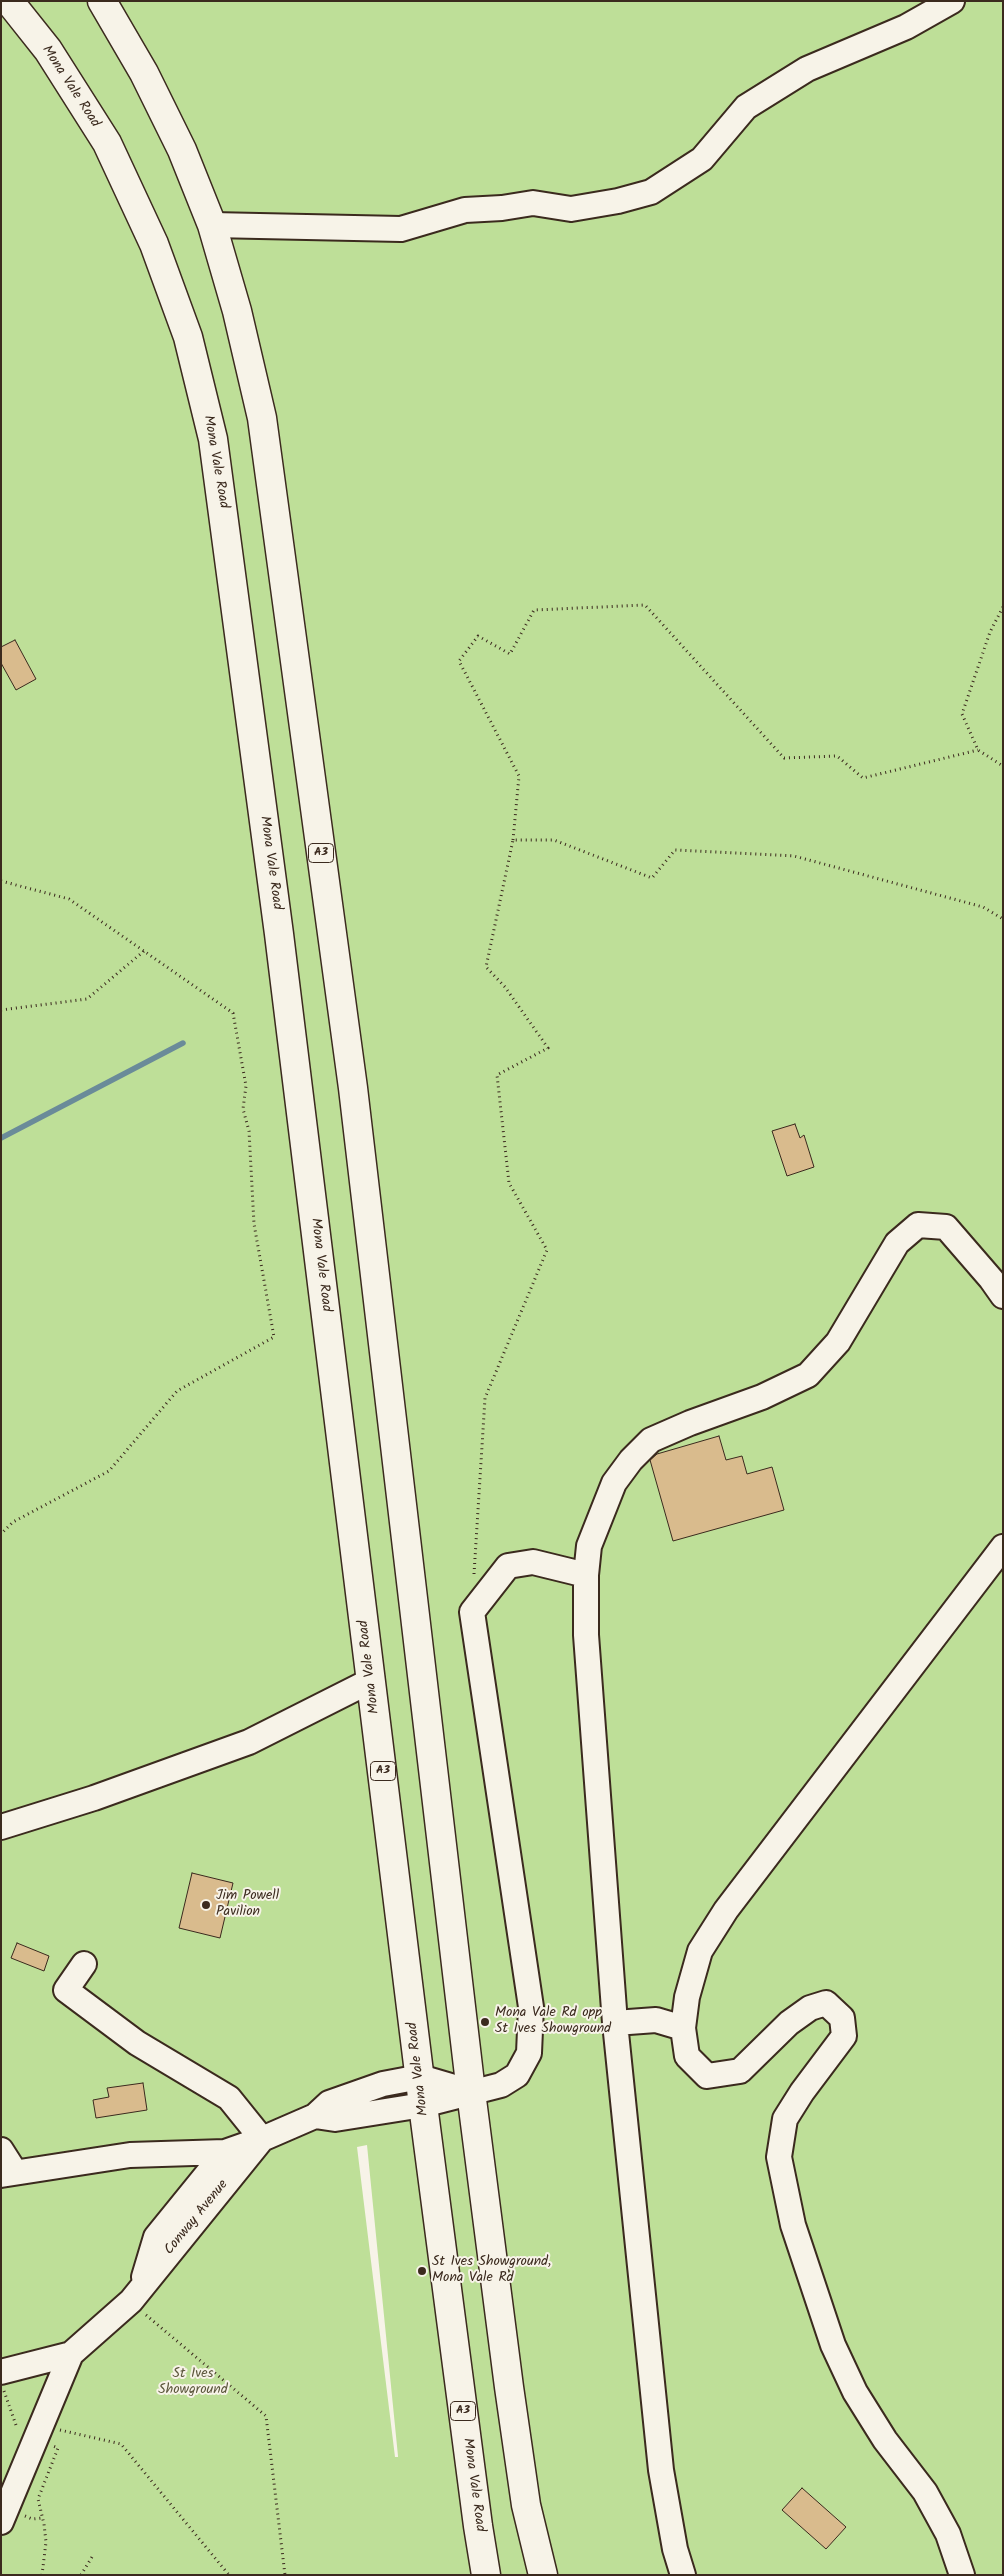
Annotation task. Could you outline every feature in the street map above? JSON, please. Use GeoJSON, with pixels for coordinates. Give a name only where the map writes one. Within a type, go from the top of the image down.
{"type":"FeatureCollection","features":[{"type":"Feature","properties":{"kind":"highway","name":"Mona Vale Road"},"geometry":{"type":"LineString","coordinates":[[9,1],[48,50],[106,143],[154,244],[188,337],[213,439],[278,924],[423,2105],[486,2575]]}},
{"type":"Feature","properties":{"kind":"highway","name":"A3"},"geometry":{"type":"LineString","coordinates":[[102,1],[144,73],[182,150],[212,225],[237,311],[265,438],[353,1088],[471,2092],[526,2505],[543,2575]]}},
{"type":"Feature","properties":{"kind":"street"},"geometry":{"type":"LineString","coordinates":[[212,225],[401,230],[465,210],[502,208],[533,202],[571,209],[618,201],[651,192],[702,159],[746,106],[807,69],[906,28],[952,1]]}},
{"type":"Feature","properties":{"kind":"street"},"geometry":{"type":"LineString","coordinates":[[683,2575],[675,2549],[661,2470],[615,2023],[586,1635],[586,1575],[589,1546],[614,1483],[631,1460],[651,1440],[690,1423],[762,1398],[808,1375],[838,1342],[896,1244],[918,1225],[946,1227],[1003,1296]]}},
{"type":"Feature","properties":{"kind":"street"},"geometry":{"type":"LineString","coordinates":[[962,2575],[948,2534],[925,2492],[885,2440],[855,2392],[833,2345],[791,2216],[779,2157],[785,2119],[802,2092],[844,2036],[842,2018],[826,2003],[810,2008],[789,2024],[740,2071],[707,2076],[687,2056],[683,2028],[687,1997],[700,1951],[726,1910],[1003,1546]]}},
{"type":"Feature","properties":{"kind":"street"},"geometry":{"type":"LineString","coordinates":[[314,2116],[335,2119],[423,2105],[501,2085],[517,2075],[529,2053],[531,2007],[472,1612],[508,1566],[533,1562],[586,1575]]}},
{"type":"Feature","properties":{"kind":"street"},"geometry":{"type":"LineString","coordinates":[[1,1827],[94,1798],[249,1742],[372,1680]]}},
{"type":"Feature","properties":{"kind":"street"},"geometry":{"type":"LineString","coordinates":[[84,1964],[66,1990],[137,2043],[229,2098],[262,2139]]}},
{"type":"Feature","properties":{"kind":"street"},"geometry":{"type":"LineString","coordinates":[[615,2023],[656,2020],[683,2028]]}},
{"type":"Feature","properties":{"kind":"street"},"geometry":{"type":"LineString","coordinates":[[1,2150],[8,2174],[130,2155],[225,2152],[262,2139],[314,2116],[329,2103],[383,2084],[420,2077],[471,2092]]}},
{"type":"Feature","properties":{"kind":"street","name":"Conway Avenue"},"geometry":{"type":"LineString","coordinates":[[1,2522],[71,2354],[136,2295],[262,2139]]}},
{"type":"Feature","properties":{"kind":"street"},"geometry":{"type":"LineString","coordinates":[[136,2295],[156,2237],[225,2152]]}},
{"type":"Feature","properties":{"kind":"street"},"geometry":{"type":"LineString","coordinates":[[1,2372],[71,2354]]}},
{"type":"Feature","properties":{"kind":"path"},"geometry":{"type":"LineString","coordinates":[[472,1612],[486,1398],[547,1250],[509,1183],[497,1075],[548,1048],[505,987],[486,967],[513,840],[519,776],[460,661],[478,636],[510,654],[534,610],[645,604],[784,758],[837,756],[863,778],[978,750]]}},
{"type":"Feature","properties":{"kind":"path"},"geometry":{"type":"LineString","coordinates":[[1003,608],[990,632],[962,714],[978,750],[1003,766]]}},
{"type":"Feature","properties":{"kind":"path"},"geometry":{"type":"LineString","coordinates":[[513,840],[554,840],[652,878],[675,850],[794,856],[982,907],[1003,919]]}},
{"type":"Feature","properties":{"kind":"path"},"geometry":{"type":"LineString","coordinates":[[1,881],[69,899],[232,1013],[246,1086],[243,1109],[249,1131],[254,1224],[274,1337],[177,1391],[109,1471],[13,1522],[1,1534]]}},
{"type":"Feature","properties":{"kind":"path"},"geometry":{"type":"LineString","coordinates":[[1,1010],[87,999],[144,951]]}},
{"type":"Feature","properties":{"kind":"path"},"geometry":{"type":"LineString","coordinates":[[136,2295],[266,2416],[285,2575]]}},
{"type":"Feature","properties":{"kind":"path"},"geometry":{"type":"LineString","coordinates":[[40,2425],[121,2444],[229,2575]]}},
{"type":"Feature","properties":{"kind":"path"},"geometry":{"type":"LineString","coordinates":[[81,2575],[92,2557]]}},
{"type":"Feature","properties":{"kind":"path"},"geometry":{"type":"LineString","coordinates":[[42,2572],[48,2575]]}},
{"type":"Feature","properties":{"kind":"green space","name":"St Ives Showground"},"geometry":{"type":"Polygon","coordinates":[[[1,1],[1003,1],[1003,2575],[1,2575],[1,1]],[[367,2145],[357,2147],[395,2457],[398,2457],[367,2145]]]}},
{"type":"Feature","properties":{"kind":"building"},"geometry":{"type":"Polygon","coordinates":[[[15,640],[36,679],[16,690],[1,663],[1,647],[15,640]]]}},
{"type":"Feature","properties":{"kind":"building"},"geometry":{"type":"Polygon","coordinates":[[[795,1124],[800,1138],[804,1135],[814,1167],[787,1176],[772,1131],[795,1124]]]}},
{"type":"Feature","properties":{"kind":"building"},"geometry":{"type":"Polygon","coordinates":[[[719,1436],[726,1460],[742,1456],[747,1474],[772,1467],[784,1510],[673,1541],[650,1460],[657,1454],[719,1436]]]}},
{"type":"Feature","properties":{"kind":"building","name":"Jim Powell Pavilion"},"geometry":{"type":"Polygon","coordinates":[[[192,1873],[233,1883],[220,1938],[179,1928],[192,1873]]]}},
{"type":"Feature","properties":{"kind":"building"},"geometry":{"type":"Polygon","coordinates":[[[17,1943],[49,1956],[44,1971],[11,1958],[17,1943]]]}},
{"type":"Feature","properties":{"kind":"building"},"geometry":{"type":"Polygon","coordinates":[[[143,2083],[147,2110],[96,2118],[93,2100],[109,2097],[107,2088],[143,2083]]]}},
{"type":"Feature","properties":{"kind":"building"},"geometry":{"type":"Polygon","coordinates":[[[802,2488],[846,2527],[826,2549],[782,2510],[802,2488]]]}},
{"type":"Feature","properties":{"kind":"waterway"},"geometry":{"type":"LineString","coordinates":[[1,1138],[183,1043]]}},
{"type":"Feature","properties":{"kind":"place","name":"Jim Powell Pavilion"},"geometry":{"type":"Point","coordinates":[206,1905]}},
{"type":"Feature","properties":{"kind":"place","name":"Mona Vale Rd opp St Ives Showground"},"geometry":{"type":"Point","coordinates":[485,2022]}},
{"type":"Feature","properties":{"kind":"place","name":"St Ives Showground, Mona Vale Rd"},"geometry":{"type":"Point","coordinates":[422,2271]}}]}
